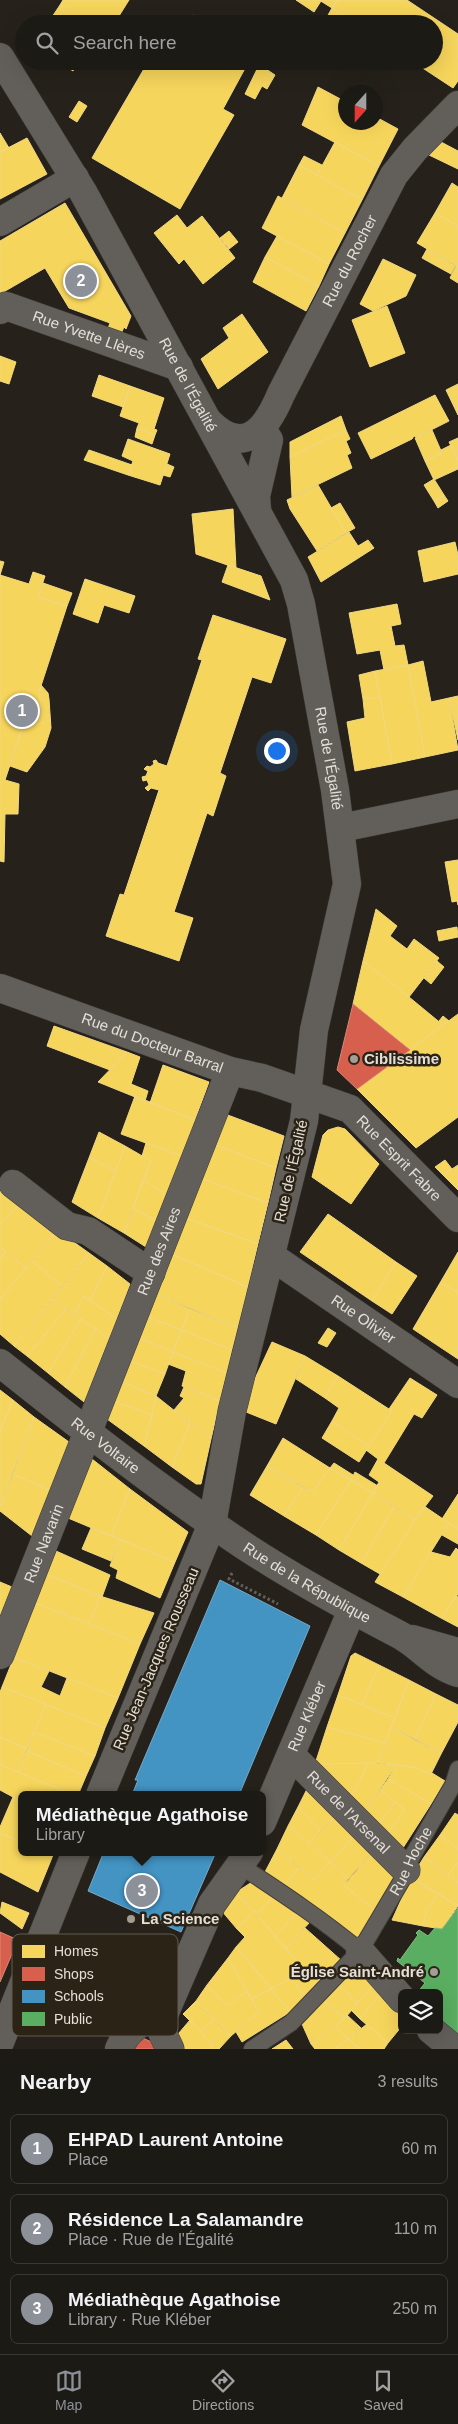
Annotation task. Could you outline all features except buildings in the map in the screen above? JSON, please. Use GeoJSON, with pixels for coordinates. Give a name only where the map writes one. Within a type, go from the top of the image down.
{"type":"FeatureCollection","features":[{"type":"Feature","properties":{"kind":"street","name":"Rue de l'Égalité"},"geometry":{"type":"LineString","coordinates":[[0,57],[75,178],[294,580],[301,604],[341,828],[347,884],[314,1030],[304,1122],[232,1412],[212,1524]]}},
{"type":"Feature","properties":{"kind":"street","name":"Rue du Rocher"},"geometry":{"type":"LineString","coordinates":[[262,429],[271,417],[281,394],[394,175],[415,149],[454,117]]}},
{"type":"Feature","properties":{"kind":"street"},"geometry":{"type":"LineString","coordinates":[[0,222],[75,178]]}},
{"type":"Feature","properties":{"kind":"street","name":"Rue Yvette Llères"},"geometry":{"type":"LineString","coordinates":[[0,310],[6,306],[179,367]]}},
{"type":"Feature","properties":{"kind":"street"},"geometry":{"type":"LineString","coordinates":[[208,421],[219,433],[234,438],[249,437],[262,429],[269,440],[256,496],[257,510]]}},
{"type":"Feature","properties":{"kind":"street"},"geometry":{"type":"LineString","coordinates":[[341,828],[458,804]]}},
{"type":"Feature","properties":{"kind":"street","name":"Rue du Docteur Barral"},"geometry":{"type":"LineString","coordinates":[[0,988],[230,1071],[262,1078],[307,1094]]}},
{"type":"Feature","properties":{"kind":"street","name":"Rue des Aires"},"geometry":{"type":"LineString","coordinates":[[86,1432],[230,1071]]}},
{"type":"Feature","properties":{"kind":"street","name":"Rue Esprit Fabre"},"geometry":{"type":"LineString","coordinates":[[307,1094],[350,1110],[458,1218]]}},
{"type":"Feature","properties":{"kind":"street"},"geometry":{"type":"LineString","coordinates":[[13,1184],[67,1226],[88,1231],[151,1273]]}},
{"type":"Feature","properties":{"kind":"street","name":"Rue Olivier"},"geometry":{"type":"LineString","coordinates":[[271,1256],[458,1384]]}},
{"type":"Feature","properties":{"kind":"street","name":"Rue Voltaire"},"geometry":{"type":"LineString","coordinates":[[0,1363],[86,1432],[212,1524]]}},
{"type":"Feature","properties":{"kind":"street","name":"Rue Navarin"},"geometry":{"type":"LineString","coordinates":[[0,1655],[86,1432]]}},
{"type":"Feature","properties":{"kind":"street","name":"Rue de la République"},"geometry":{"type":"LineString","coordinates":[[212,1524],[352,1610],[403,1636],[458,1652]]}},
{"type":"Feature","properties":{"kind":"street","name":"Rue Jean-Jacques Rousseau"},"geometry":{"type":"LineString","coordinates":[[102,1791],[212,1524]]}},
{"type":"Feature","properties":{"kind":"street","name":"Rue Kléber"},"geometry":{"type":"LineString","coordinates":[[266,1812],[352,1610]]}},
{"type":"Feature","properties":{"kind":"street","name":"Rue de la République"},"geometry":{"type":"LineString","coordinates":[[403,1636],[441,1667],[458,1673]]}},
{"type":"Feature","properties":{"kind":"street","name":"Rue de l'Arsenal"},"geometry":{"type":"LineString","coordinates":[[290,1755],[406,1870]]}},
{"type":"Feature","properties":{"kind":"street"},"geometry":{"type":"LineString","coordinates":[[43,1934],[74,1856]]}},
{"type":"Feature","properties":{"kind":"street"},"geometry":{"type":"LineString","coordinates":[[178,1983],[212,1904],[245,1859]]}},
{"type":"Feature","properties":{"kind":"street"},"geometry":{"type":"LineString","coordinates":[[360,1951],[398,1994]]}},
{"type":"Feature","properties":{"kind":"street"},"geometry":{"type":"LineString","coordinates":[[0,2042],[12,2012]]}},
{"type":"Feature","properties":{"kind":"street"},"geometry":{"type":"LineString","coordinates":[[436,2034],[454,2049]]}},
{"type":"Feature","properties":{"kind":"street"},"geometry":{"type":"LineString","coordinates":[[119,2049],[125,2036]]}},
{"type":"Feature","properties":{"kind":"street"},"geometry":{"type":"LineString","coordinates":[[164,2036],[170,2049]]}},
{"type":"Feature","properties":{"kind":"lane","name":"Rue Hoche"},"geometry":{"type":"LineString","coordinates":[[252,2049],[291,2023],[360,1951],[402,1880],[453,1785],[458,1769]]}},
{"type":"Feature","properties":{"kind":"lane"},"geometry":{"type":"LineString","coordinates":[[245,1859],[312,1915],[326,1922],[360,1951]]}},
{"type":"Feature","properties":{"kind":"place","name":"Résidence La Salamandre"},"geometry":{"type":"Point","coordinates":[81,281]}},
{"type":"Feature","properties":{"kind":"place","name":"EHPAD Laurent Antoine"},"geometry":{"type":"Point","coordinates":[22,711]}},
{"type":"Feature","properties":{"kind":"place","name":"Ciblissime"},"geometry":{"type":"Point","coordinates":[354,1059]}},
{"type":"Feature","properties":{"kind":"place","name":"Médiathèque Agathoise"},"geometry":{"type":"Point","coordinates":[142,1891]}},
{"type":"Feature","properties":{"kind":"place","name":"La Science"},"geometry":{"type":"Point","coordinates":[131,1919]}},
{"type":"Feature","properties":{"kind":"place","name":"Église Saint-André"},"geometry":{"type":"Point","coordinates":[434,1972]}}]}
